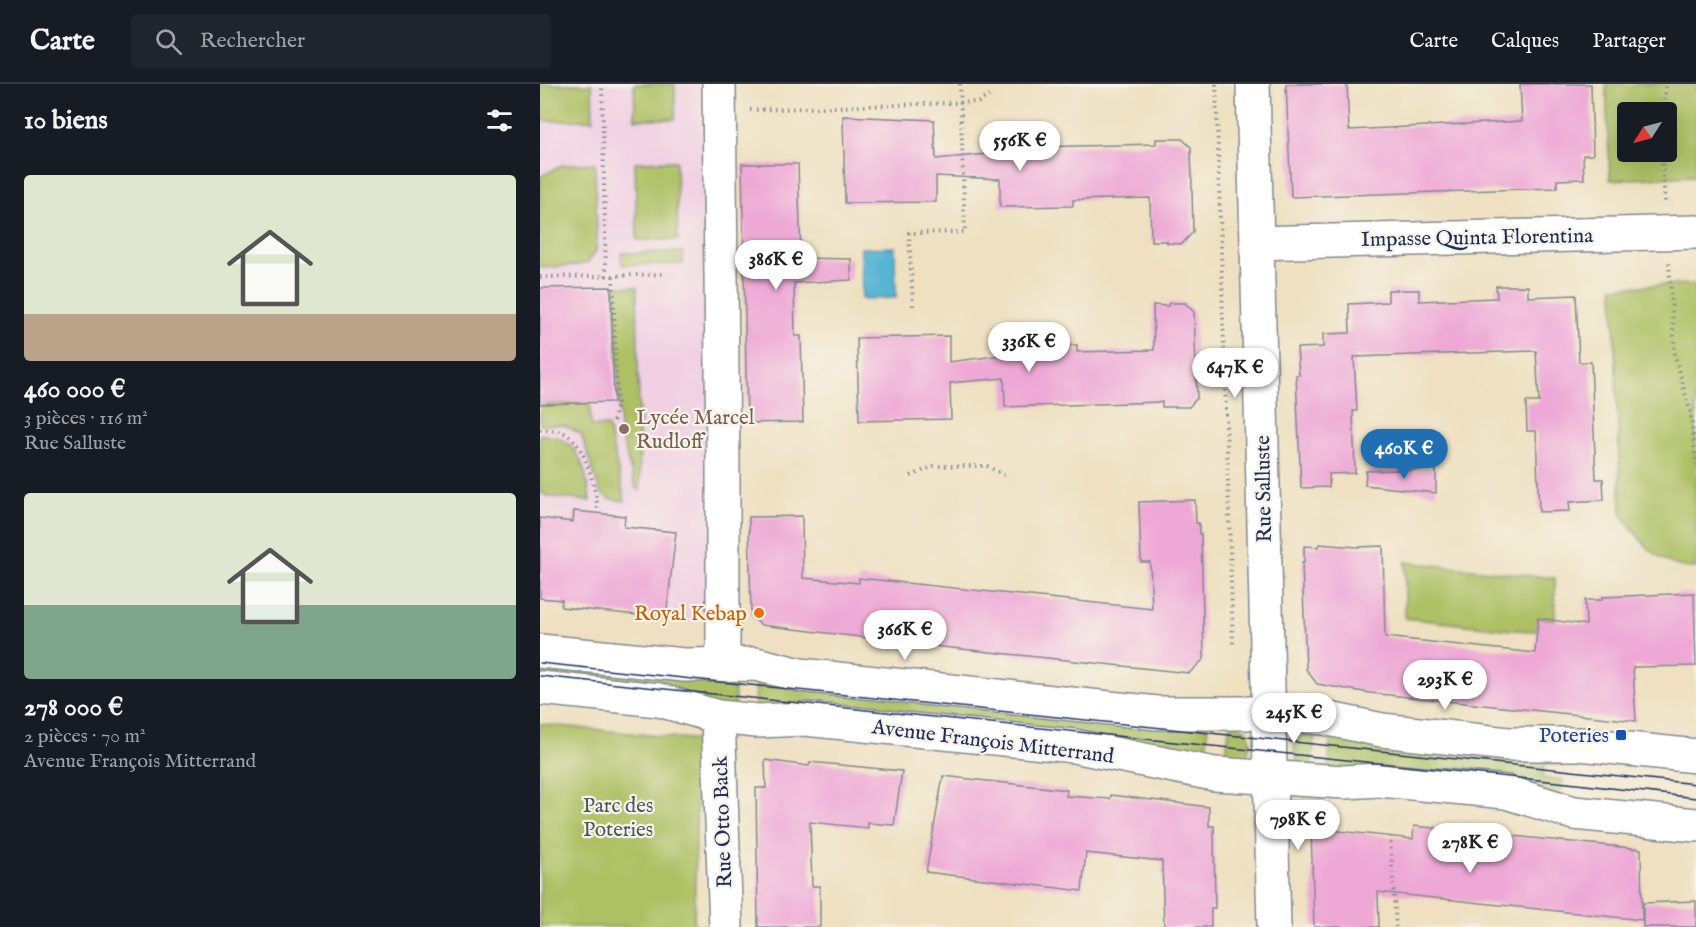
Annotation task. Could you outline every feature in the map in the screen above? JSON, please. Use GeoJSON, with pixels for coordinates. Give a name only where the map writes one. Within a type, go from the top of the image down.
{"type":"FeatureCollection","features":[{"type":"Feature","properties":{"kind":"street","name":"Rue Salluste"},"geometry":{"type":"LineString","coordinates":[[1253,84],[1274,927]]}},
{"type":"Feature","properties":{"kind":"street"},"geometry":{"type":"LineString","coordinates":[[719,97],[723,664]]}},
{"type":"Feature","properties":{"kind":"street","name":"Impasse Quinta Florentina"},"geometry":{"type":"LineString","coordinates":[[1257,243],[1682,232]]}},
{"type":"Feature","properties":{"kind":"street","name":"Avenue François Mitterrand"},"geometry":{"type":"LineString","coordinates":[[540,651],[684,665],[756,664],[800,675],[1157,713],[1268,714],[1324,718],[1382,730],[1508,744],[1580,744],[1696,756]]}},
{"type":"Feature","properties":{"kind":"street","name":"Avenue François Mitterrand"},"geometry":{"type":"LineString","coordinates":[[540,688],[658,700],[718,717],[757,721],[805,719],[1074,746],[1214,774],[1344,782],[1380,780],[1506,792],[1574,813],[1696,825]]}},
{"type":"Feature","properties":{"kind":"street","name":"Rue Otto Back"},"geometry":{"type":"LineString","coordinates":[[718,717],[726,927]]}},
{"type":"Feature","properties":{"kind":"path"},"geometry":{"type":"LineString","coordinates":[[603,84],[606,276]]}},
{"type":"Feature","properties":{"kind":"path"},"geometry":{"type":"LineString","coordinates":[[913,306],[909,232],[965,232],[960,84]]}},
{"type":"Feature","properties":{"kind":"path"},"geometry":{"type":"LineString","coordinates":[[1216,84],[1234,654]]}},
{"type":"Feature","properties":{"kind":"path"},"geometry":{"type":"LineString","coordinates":[[1665,102],[1666,84]]}},
{"type":"Feature","properties":{"kind":"path"},"geometry":{"type":"LineString","coordinates":[[719,97],[961,103],[979,102],[989,96]]}},
{"type":"Feature","properties":{"kind":"path"},"geometry":{"type":"LineString","coordinates":[[1664,162],[1682,232],[1676,356],[1691,414],[1696,465]]}},
{"type":"Feature","properties":{"kind":"path"},"geometry":{"type":"LineString","coordinates":[[540,277],[665,274]]}},
{"type":"Feature","properties":{"kind":"path"},"geometry":{"type":"LineString","coordinates":[[613,276],[617,402],[614,423]]}},
{"type":"Feature","properties":{"kind":"path"},"geometry":{"type":"LineString","coordinates":[[540,430],[565,433],[574,442],[583,455],[590,473],[598,510]]}},
{"type":"Feature","properties":{"kind":"path"},"geometry":{"type":"LineString","coordinates":[[911,476],[934,466],[987,466],[1004,475]]}},
{"type":"Feature","properties":{"kind":"path"},"geometry":{"type":"LineString","coordinates":[[1390,837],[1396,927]]}},
{"type":"Feature","properties":{"kind":"shaded area","name":"Lycée Marcel Rudloff"},"geometry":{"type":"Polygon","coordinates":[[[540,84],[700,84],[713,605],[694,623],[540,605],[540,84]]]}},
{"type":"Feature","properties":{"kind":"green space"},"geometry":{"type":"Polygon","coordinates":[[[540,84],[592,84],[593,120],[540,121],[540,84]]]}},
{"type":"Feature","properties":{"kind":"green space"},"geometry":{"type":"Polygon","coordinates":[[[634,84],[675,84],[675,119],[635,119],[634,84]]]}},
{"type":"Feature","properties":{"kind":"green space"},"geometry":{"type":"Polygon","coordinates":[[[1606,84],[1696,84],[1696,176],[1610,180],[1606,84]]]}},
{"type":"Feature","properties":{"kind":"green space"},"geometry":{"type":"Polygon","coordinates":[[[676,161],[678,240],[637,240],[635,162],[676,161]]]}},
{"type":"Feature","properties":{"kind":"green space"},"geometry":{"type":"Polygon","coordinates":[[[595,163],[596,251],[588,262],[579,265],[540,268],[540,177],[562,165],[595,163]]]}},
{"type":"Feature","properties":{"kind":"green space"},"geometry":{"type":"Polygon","coordinates":[[[683,252],[683,264],[622,265],[621,253],[683,252]]]}},
{"type":"Feature","properties":{"kind":"green space"},"geometry":{"type":"Polygon","coordinates":[[[1696,284],[1696,568],[1672,564],[1661,558],[1643,543],[1621,513],[1613,287],[1696,284]]]}},
{"type":"Feature","properties":{"kind":"green space"},"geometry":{"type":"Polygon","coordinates":[[[615,286],[637,287],[640,490],[636,489],[620,433],[615,286]]]}},
{"type":"Feature","properties":{"kind":"green space"},"geometry":{"type":"Polygon","coordinates":[[[590,403],[591,426],[608,426],[625,501],[609,499],[600,492],[581,434],[564,425],[540,425],[540,404],[590,403]]]}},
{"type":"Feature","properties":{"kind":"green space"},"geometry":{"type":"Polygon","coordinates":[[[540,434],[559,438],[573,449],[585,474],[590,501],[551,497],[540,493],[540,434]]]}},
{"type":"Feature","properties":{"kind":"green space"},"geometry":{"type":"Polygon","coordinates":[[[1405,562],[1555,578],[1555,620],[1538,618],[1537,631],[1405,618],[1405,562]]]}},
{"type":"Feature","properties":{"kind":"green space"},"geometry":{"type":"Polygon","coordinates":[[[540,658],[734,672],[735,710],[540,682],[540,658]]]}},
{"type":"Feature","properties":{"kind":"green space"},"geometry":{"type":"Polygon","coordinates":[[[756,672],[1208,721],[1206,758],[755,712],[756,672]]]}},
{"type":"Feature","properties":{"kind":"green space"},"geometry":{"type":"Polygon","coordinates":[[[1230,723],[1248,732],[1249,749],[1244,760],[1225,761],[1230,723]]]}},
{"type":"Feature","properties":{"kind":"green space","name":"Parc des Poteries"},"geometry":{"type":"Polygon","coordinates":[[[540,724],[698,740],[694,927],[540,927],[540,724]]]}},
{"type":"Feature","properties":{"kind":"green space"},"geometry":{"type":"Polygon","coordinates":[[[1315,732],[1311,770],[1298,763],[1294,748],[1301,736],[1315,732]]]}},
{"type":"Feature","properties":{"kind":"green space"},"geometry":{"type":"Polygon","coordinates":[[[1331,734],[1397,747],[1526,761],[1564,754],[1563,765],[1545,763],[1543,778],[1563,780],[1559,801],[1328,772],[1331,734]]]}},
{"type":"Feature","properties":{"kind":"water"},"geometry":{"type":"Polygon","coordinates":[[[895,247],[896,298],[862,299],[861,248],[895,247]]]}},
{"type":"Feature","properties":{"kind":"building"},"geometry":{"type":"Polygon","coordinates":[[[1286,84],[1347,84],[1349,130],[1522,121],[1520,84],[1591,84],[1593,155],[1583,155],[1584,179],[1557,180],[1557,188],[1291,197],[1286,84]]]}},
{"type":"Feature","properties":{"kind":"building"},"geometry":{"type":"Polygon","coordinates":[[[843,116],[934,120],[936,159],[999,153],[999,148],[1156,144],[1156,139],[1182,139],[1191,147],[1193,232],[1182,244],[1151,241],[1150,198],[1073,200],[1073,206],[1000,207],[1000,179],[936,176],[936,202],[845,203],[843,116]]]}},
{"type":"Feature","properties":{"kind":"building"},"geometry":{"type":"Polygon","coordinates":[[[742,164],[798,164],[801,258],[851,259],[851,280],[794,283],[795,336],[801,336],[803,422],[747,423],[742,164]]]}},
{"type":"Feature","properties":{"kind":"building"},"geometry":{"type":"Polygon","coordinates":[[[1496,286],[1528,286],[1528,297],[1576,295],[1579,362],[1591,362],[1596,479],[1603,479],[1604,500],[1569,502],[1570,511],[1539,512],[1536,431],[1527,431],[1526,402],[1539,402],[1536,351],[1354,357],[1357,411],[1353,411],[1355,473],[1329,474],[1329,487],[1301,488],[1297,348],[1323,347],[1323,334],[1350,333],[1349,304],[1388,302],[1388,290],[1419,290],[1419,301],[1497,298],[1496,286]]]}},
{"type":"Feature","properties":{"kind":"building"},"geometry":{"type":"Polygon","coordinates":[[[611,287],[614,402],[540,404],[540,288],[611,287]]]}},
{"type":"Feature","properties":{"kind":"building"},"geometry":{"type":"Polygon","coordinates":[[[1169,303],[1185,303],[1194,312],[1197,398],[1189,407],[1162,407],[1162,402],[1005,407],[1004,378],[950,383],[951,419],[859,421],[857,338],[949,336],[949,362],[1003,355],[1003,347],[1077,345],[1077,352],[1154,350],[1153,305],[1168,306],[1169,303]]]}},
{"type":"Feature","properties":{"kind":"building"},"geometry":{"type":"Polygon","coordinates":[[[1436,469],[1436,493],[1365,485],[1366,471],[1436,469]]]}},
{"type":"Feature","properties":{"kind":"building"},"geometry":{"type":"Polygon","coordinates":[[[1195,500],[1196,523],[1199,523],[1199,534],[1201,534],[1204,659],[1189,673],[761,625],[751,616],[749,517],[802,516],[803,578],[859,583],[859,578],[1152,609],[1150,562],[1141,562],[1139,502],[1195,500]]]}},
{"type":"Feature","properties":{"kind":"building"},"geometry":{"type":"Polygon","coordinates":[[[574,511],[625,516],[624,527],[676,532],[666,618],[561,607],[562,600],[540,598],[540,518],[573,522],[574,511]]]}},
{"type":"Feature","properties":{"kind":"building"},"geometry":{"type":"Polygon","coordinates":[[[1319,544],[1357,547],[1383,546],[1385,637],[1535,653],[1538,618],[1586,625],[1585,600],[1602,600],[1602,597],[1694,593],[1696,666],[1633,667],[1636,721],[1370,693],[1317,684],[1306,669],[1302,563],[1304,563],[1304,546],[1318,547],[1319,544]]]}},
{"type":"Feature","properties":{"kind":"building"},"geometry":{"type":"Polygon","coordinates":[[[765,760],[809,766],[810,762],[902,771],[894,825],[868,823],[868,828],[810,822],[812,886],[820,886],[820,927],[758,927],[756,788],[766,788],[765,760]]]}},
{"type":"Feature","properties":{"kind":"building"},"geometry":{"type":"Polygon","coordinates":[[[943,776],[1067,790],[1066,796],[1110,799],[1111,795],[1209,807],[1209,826],[1214,826],[1215,908],[1211,908],[1211,927],[1164,927],[1162,861],[1086,853],[1082,891],[926,872],[943,776]]]}},
{"type":"Feature","properties":{"kind":"building"},"geometry":{"type":"Polygon","coordinates":[[[1414,826],[1641,849],[1642,920],[1378,892],[1379,927],[1314,927],[1311,828],[1413,839],[1414,826]]]}},
{"type":"Feature","properties":{"kind":"building"},"geometry":{"type":"Polygon","coordinates":[[[1696,901],[1696,927],[1643,927],[1643,903],[1696,901]]]}},
{"type":"Feature","properties":{"kind":"tram line"},"geometry":{"type":"LineString","coordinates":[[540,663],[1696,784]]}},
{"type":"Feature","properties":{"kind":"tram line"},"geometry":{"type":"LineString","coordinates":[[540,676],[1696,798]]}},
{"type":"Feature","properties":{"kind":"place","name":"Lycée Marcel Rudloff"},"geometry":{"type":"Point","coordinates":[624,429]}},
{"type":"Feature","properties":{"kind":"place","name":"Royal Kebap"},"geometry":{"type":"Point","coordinates":[759,613]}},
{"type":"Feature","properties":{"kind":"place","name":"Poteries"},"geometry":{"type":"Point","coordinates":[1621,735]}}]}
